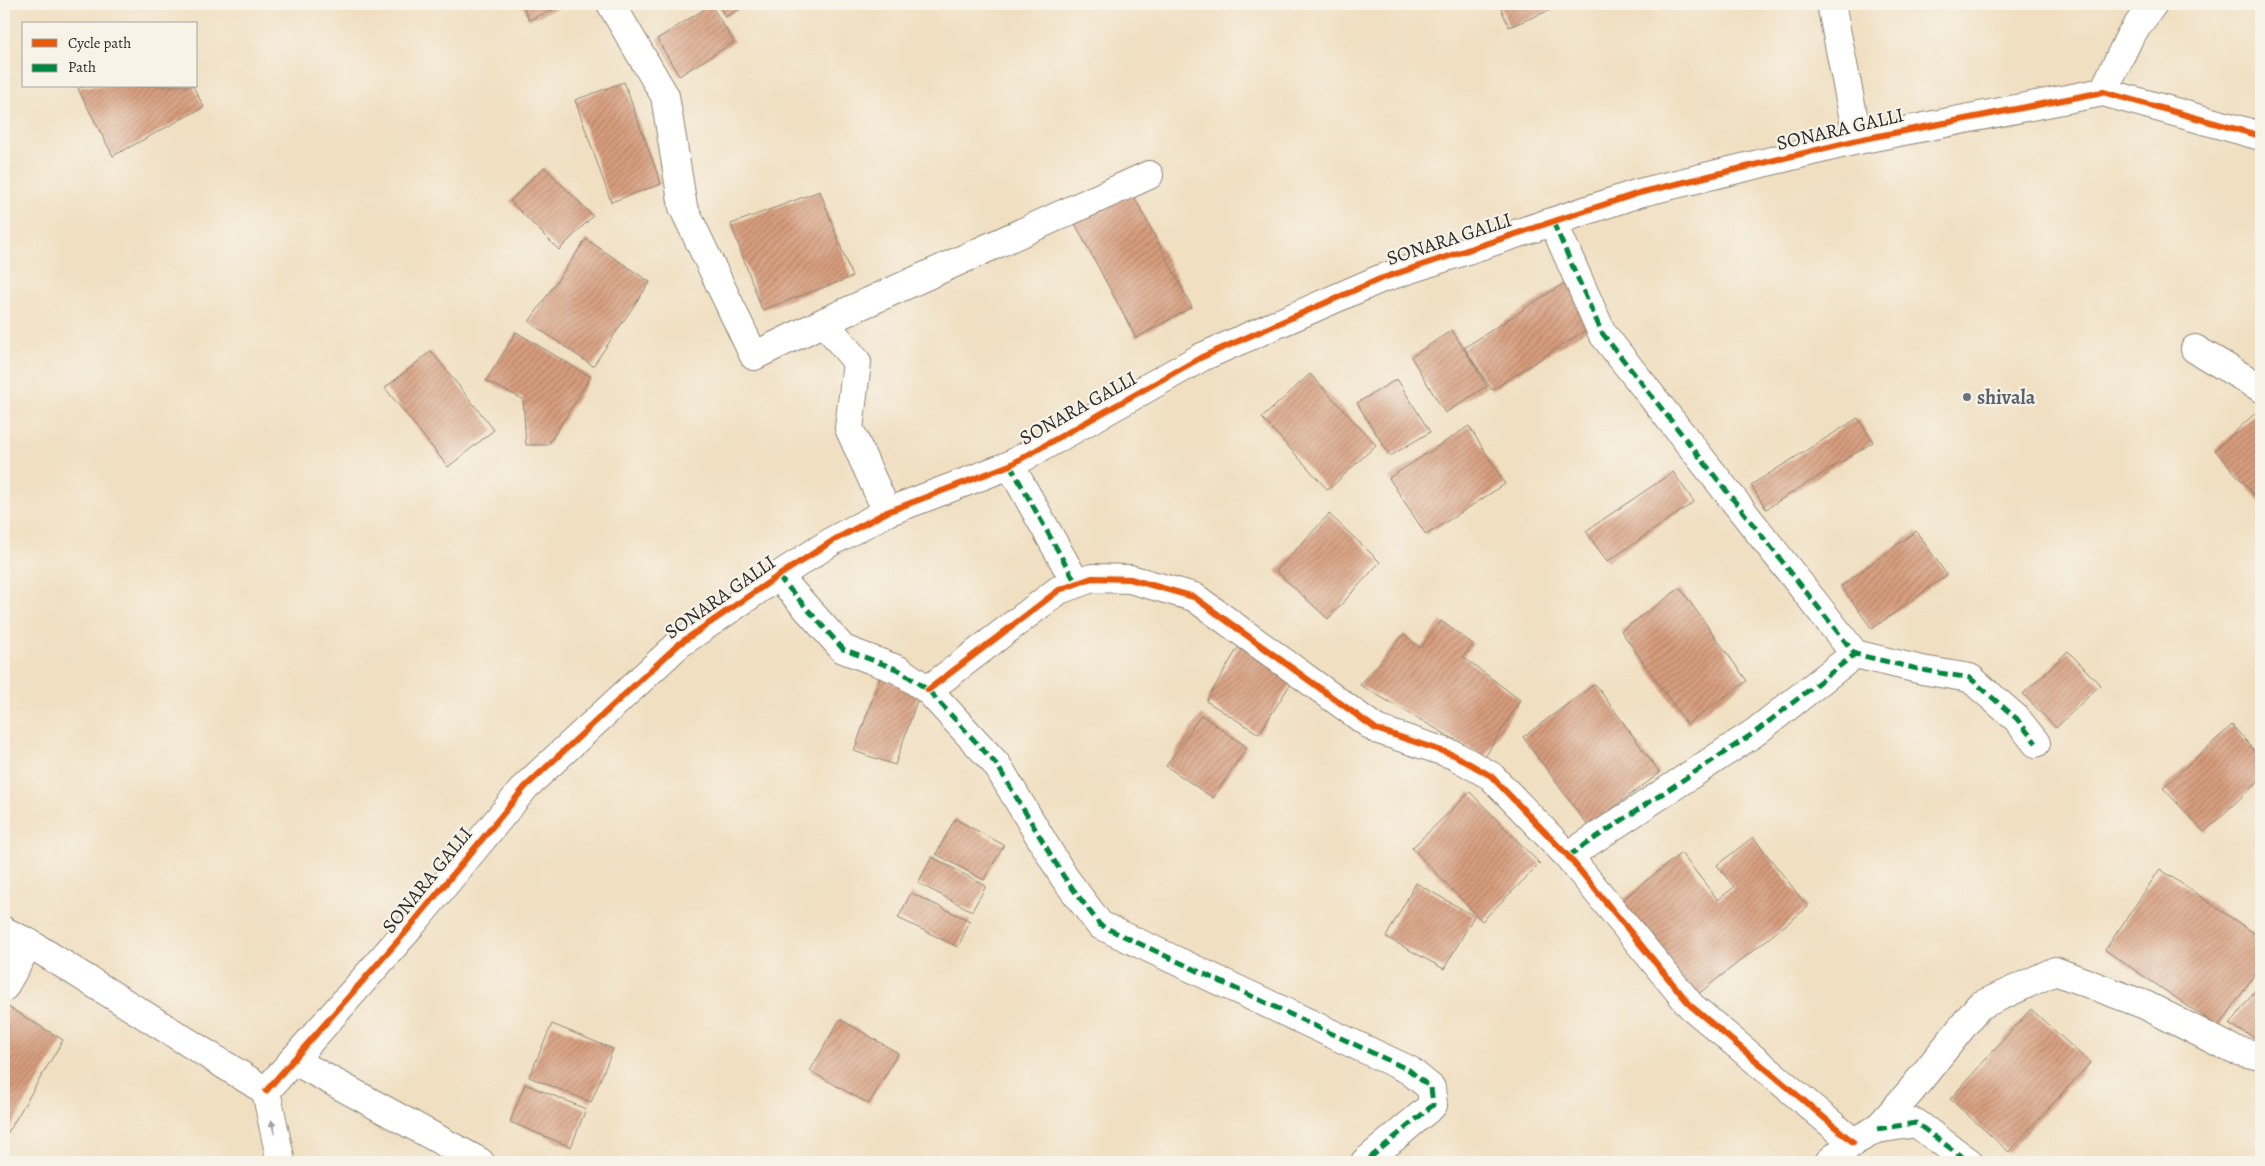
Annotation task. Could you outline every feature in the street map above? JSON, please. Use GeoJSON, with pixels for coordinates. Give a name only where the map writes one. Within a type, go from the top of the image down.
{"type":"FeatureCollection","features":[{"type":"Feature","properties":{"kind":"street"},"geometry":{"type":"LineString","coordinates":[[611,4],[665,96],[684,207],[754,356],[824,322],[1149,175]]}},
{"type":"Feature","properties":{"kind":"street"},"geometry":{"type":"LineString","coordinates":[[1831,4],[1858,140]]}},
{"type":"Feature","properties":{"kind":"street"},"geometry":{"type":"LineString","coordinates":[[2153,4],[2130,36],[2103,92],[2261,136]]}},
{"type":"Feature","properties":{"kind":"street","name":"SONARA GALLI"},"geometry":{"type":"LineString","coordinates":[[266,1091],[404,934],[525,787],[679,644],[834,540],[887,512],[1010,465],[1202,356],[1380,279],[1638,193],[1858,140],[2103,92]]}},
{"type":"Feature","properties":{"kind":"street"},"geometry":{"type":"LineString","coordinates":[[1553,222],[1602,333],[1855,654],[1922,670],[1970,678],[2017,719],[2036,743]]}},
{"type":"Feature","properties":{"kind":"street"},"geometry":{"type":"LineString","coordinates":[[824,322],[857,362],[849,428],[887,512]]}},
{"type":"Feature","properties":{"kind":"street"},"geometry":{"type":"LineString","coordinates":[[2195,350],[2261,388]]}},
{"type":"Feature","properties":{"kind":"street"},"geometry":{"type":"LineString","coordinates":[[1010,465],[1076,584]]}},
{"type":"Feature","properties":{"kind":"street"},"geometry":{"type":"LineString","coordinates":[[778,576],[844,648],[898,670],[928,690],[997,765],[1064,877],[1100,925],[1409,1070],[1431,1088],[1433,1105],[1365,1162]]}},
{"type":"Feature","properties":{"kind":"street"},"geometry":{"type":"LineString","coordinates":[[928,690],[1059,590],[1092,578],[1130,579],[1194,597],[1376,729],[1454,755],[1491,776],[1568,856],[1691,1006],[1853,1142]]}},
{"type":"Feature","properties":{"kind":"street"},"geometry":{"type":"LineString","coordinates":[[1568,856],[1754,733],[1855,654]]}},
{"type":"Feature","properties":{"kind":"street"},"geometry":{"type":"LineString","coordinates":[[4,931],[29,943],[266,1091],[281,1162]]}},
{"type":"Feature","properties":{"kind":"street"},"geometry":{"type":"LineString","coordinates":[[4,987],[29,943]]}},
{"type":"Feature","properties":{"kind":"street"},"geometry":{"type":"LineString","coordinates":[[1877,1129],[1910,1092],[1979,1006],[2055,971],[2145,1005],[2234,1050],[2261,1056]]}},
{"type":"Feature","properties":{"kind":"street"},"geometry":{"type":"LineString","coordinates":[[293,1060],[480,1162]]}},
{"type":"Feature","properties":{"kind":"street"},"geometry":{"type":"LineString","coordinates":[[1829,1162],[1853,1142],[1877,1129],[1916,1123],[1969,1162]]}},
{"type":"Feature","properties":{"kind":"building"},"geometry":{"type":"Polygon","coordinates":[[[522,4],[567,4],[529,20],[522,4]]]}},
{"type":"Feature","properties":{"kind":"building"},"geometry":{"type":"Polygon","coordinates":[[[718,4],[750,4],[725,17],[718,4]]]}},
{"type":"Feature","properties":{"kind":"building"},"geometry":{"type":"Polygon","coordinates":[[[1499,4],[1565,4],[1509,27],[1499,4]]]}},
{"type":"Feature","properties":{"kind":"building"},"geometry":{"type":"Polygon","coordinates":[[[711,5],[734,42],[679,76],[657,39],[711,5]]]}},
{"type":"Feature","properties":{"kind":"building"},"geometry":{"type":"Polygon","coordinates":[[[624,82],[661,184],[611,202],[575,100],[624,82]]]}},
{"type":"Feature","properties":{"kind":"building"},"geometry":{"type":"Polygon","coordinates":[[[194,88],[204,107],[113,156],[78,89],[194,88]]]}},
{"type":"Feature","properties":{"kind":"building"},"geometry":{"type":"Polygon","coordinates":[[[544,167],[593,216],[559,250],[510,201],[544,167]]]}},
{"type":"Feature","properties":{"kind":"building"},"geometry":{"type":"Polygon","coordinates":[[[1128,185],[1192,307],[1136,338],[1071,216],[1128,185]]]}},
{"type":"Feature","properties":{"kind":"building"},"geometry":{"type":"Polygon","coordinates":[[[820,191],[852,277],[762,310],[731,224],[820,191]]]}},
{"type":"Feature","properties":{"kind":"building"},"geometry":{"type":"Polygon","coordinates":[[[586,239],[650,282],[593,366],[529,322],[586,239]]]}},
{"type":"Feature","properties":{"kind":"building"},"geometry":{"type":"Polygon","coordinates":[[[1569,280],[1597,323],[1492,390],[1464,348],[1569,280]]]}},
{"type":"Feature","properties":{"kind":"building"},"geometry":{"type":"Polygon","coordinates":[[[1452,330],[1487,386],[1445,413],[1411,357],[1452,330]]]}},
{"type":"Feature","properties":{"kind":"building"},"geometry":{"type":"Polygon","coordinates":[[[516,332],[591,377],[548,445],[526,445],[523,399],[486,381],[516,332]]]}},
{"type":"Feature","properties":{"kind":"building"},"geometry":{"type":"Polygon","coordinates":[[[431,351],[494,430],[448,467],[385,388],[431,351]]]}},
{"type":"Feature","properties":{"kind":"building"},"geometry":{"type":"Polygon","coordinates":[[[1310,374],[1376,445],[1328,490],[1262,418],[1310,374]]]}},
{"type":"Feature","properties":{"kind":"building"},"geometry":{"type":"Polygon","coordinates":[[[1397,379],[1430,432],[1390,456],[1357,403],[1397,379]]]}},
{"type":"Feature","properties":{"kind":"building"},"geometry":{"type":"Polygon","coordinates":[[[2261,408],[2261,503],[2215,450],[2261,408]]]}},
{"type":"Feature","properties":{"kind":"building"},"geometry":{"type":"Polygon","coordinates":[[[1858,418],[1873,442],[1766,509],[1751,485],[1858,418]]]}},
{"type":"Feature","properties":{"kind":"building"},"geometry":{"type":"Polygon","coordinates":[[[1469,426],[1505,484],[1426,535],[1389,478],[1469,426]]]}},
{"type":"Feature","properties":{"kind":"building"},"geometry":{"type":"Polygon","coordinates":[[[1673,472],[1694,502],[1607,562],[1586,531],[1673,472]]]}},
{"type":"Feature","properties":{"kind":"building"},"geometry":{"type":"Polygon","coordinates":[[[1329,514],[1380,562],[1328,619],[1276,571],[1329,514]]]}},
{"type":"Feature","properties":{"kind":"building"},"geometry":{"type":"Polygon","coordinates":[[[1916,531],[1947,575],[1872,629],[1841,586],[1916,531]]]}},
{"type":"Feature","properties":{"kind":"building"},"geometry":{"type":"Polygon","coordinates":[[[1680,588],[1747,681],[1687,724],[1621,631],[1680,588]]]}},
{"type":"Feature","properties":{"kind":"building"},"geometry":{"type":"Polygon","coordinates":[[[1441,621],[1473,644],[1463,657],[1520,700],[1485,757],[1360,685],[1404,634],[1421,648],[1441,621]]]}},
{"type":"Feature","properties":{"kind":"building"},"geometry":{"type":"Polygon","coordinates":[[[1242,641],[1296,675],[1259,734],[1206,701],[1242,641]]]}},
{"type":"Feature","properties":{"kind":"building"},"geometry":{"type":"Polygon","coordinates":[[[2068,651],[2100,685],[2056,728],[2023,694],[2068,651]]]}},
{"type":"Feature","properties":{"kind":"building"},"geometry":{"type":"Polygon","coordinates":[[[880,678],[920,692],[895,765],[854,751],[880,678]]]}},
{"type":"Feature","properties":{"kind":"building"},"geometry":{"type":"Polygon","coordinates":[[[1595,684],[1660,773],[1588,826],[1523,737],[1595,684]]]}},
{"type":"Feature","properties":{"kind":"building"},"geometry":{"type":"Polygon","coordinates":[[[1201,715],[1247,747],[1213,798],[1166,766],[1201,715]]]}},
{"type":"Feature","properties":{"kind":"building"},"geometry":{"type":"Polygon","coordinates":[[[2232,725],[2261,758],[2261,779],[2204,832],[2163,788],[2232,725]]]}},
{"type":"Feature","properties":{"kind":"building"},"geometry":{"type":"Polygon","coordinates":[[[1470,792],[1540,864],[1482,921],[1412,848],[1470,792]]]}},
{"type":"Feature","properties":{"kind":"building"},"geometry":{"type":"Polygon","coordinates":[[[955,819],[1004,845],[984,880],[936,854],[955,819]]]}},
{"type":"Feature","properties":{"kind":"building"},"geometry":{"type":"Polygon","coordinates":[[[1753,837],[1808,907],[1692,999],[1617,904],[1681,853],[1718,900],[1734,887],[1717,865],[1753,837]]]}},
{"type":"Feature","properties":{"kind":"building"},"geometry":{"type":"Polygon","coordinates":[[[932,857],[986,886],[972,911],[918,883],[932,857]]]}},
{"type":"Feature","properties":{"kind":"building"},"geometry":{"type":"Polygon","coordinates":[[[2160,869],[2261,938],[2261,965],[2219,1027],[2105,950],[2160,869]]]}},
{"type":"Feature","properties":{"kind":"building"},"geometry":{"type":"Polygon","coordinates":[[[1416,883],[1474,916],[1444,969],[1386,937],[1416,883]]]}},
{"type":"Feature","properties":{"kind":"building"},"geometry":{"type":"Polygon","coordinates":[[[911,893],[970,921],[958,947],[898,918],[911,893]]]}},
{"type":"Feature","properties":{"kind":"building"},"geometry":{"type":"Polygon","coordinates":[[[2261,982],[2261,1041],[2230,1025],[2261,982]]]}},
{"type":"Feature","properties":{"kind":"building"},"geometry":{"type":"Polygon","coordinates":[[[5,1005],[63,1040],[4,1139],[4,1007],[5,1005]]]}},
{"type":"Feature","properties":{"kind":"building"},"geometry":{"type":"Polygon","coordinates":[[[2031,1009],[2090,1063],[2009,1152],[1950,1099],[2031,1009]]]}},
{"type":"Feature","properties":{"kind":"building"},"geometry":{"type":"Polygon","coordinates":[[[840,1019],[898,1053],[869,1104],[810,1071],[840,1019]]]}},
{"type":"Feature","properties":{"kind":"building"},"geometry":{"type":"Polygon","coordinates":[[[552,1024],[613,1049],[591,1102],[529,1077],[552,1024]]]}},
{"type":"Feature","properties":{"kind":"building"},"geometry":{"type":"Polygon","coordinates":[[[525,1084],[586,1109],[571,1147],[510,1122],[525,1084]]]}},
{"type":"Feature","properties":{"kind":"marked path"},"geometry":{"type":"LineString","coordinates":[[1553,222],[1602,333],[1855,654],[1922,670],[1970,678],[2017,719],[2036,743]]}},
{"type":"Feature","properties":{"kind":"marked path"},"geometry":{"type":"LineString","coordinates":[[1010,465],[1076,583]]}},
{"type":"Feature","properties":{"kind":"marked path"},"geometry":{"type":"LineString","coordinates":[[778,576],[843,649],[899,670],[928,690],[997,765],[1064,877],[1100,925],[1409,1070],[1431,1088],[1433,1105],[1365,1162]]}},
{"type":"Feature","properties":{"kind":"marked path"},"geometry":{"type":"LineString","coordinates":[[1568,856],[1754,733],[1855,654]]}},
{"type":"Feature","properties":{"kind":"marked path"},"geometry":{"type":"LineString","coordinates":[[1877,1129],[1916,1123],[1969,1162]]}},
{"type":"Feature","properties":{"kind":"cycle path"},"geometry":{"type":"LineString","coordinates":[[266,1091],[404,934],[525,787],[679,644],[834,540],[887,512],[1010,465],[1202,357],[1380,279],[1639,193],[1858,140],[2103,92],[2261,136]]}},
{"type":"Feature","properties":{"kind":"cycle path"},"geometry":{"type":"LineString","coordinates":[[928,690],[1059,590],[1092,578],[1130,579],[1194,597],[1376,729],[1454,755],[1491,776],[1568,856],[1691,1006],[1853,1142]]}},
{"type":"Feature","properties":{"kind":"place","name":"shivala"},"geometry":{"type":"Point","coordinates":[1967,397]}}]}
